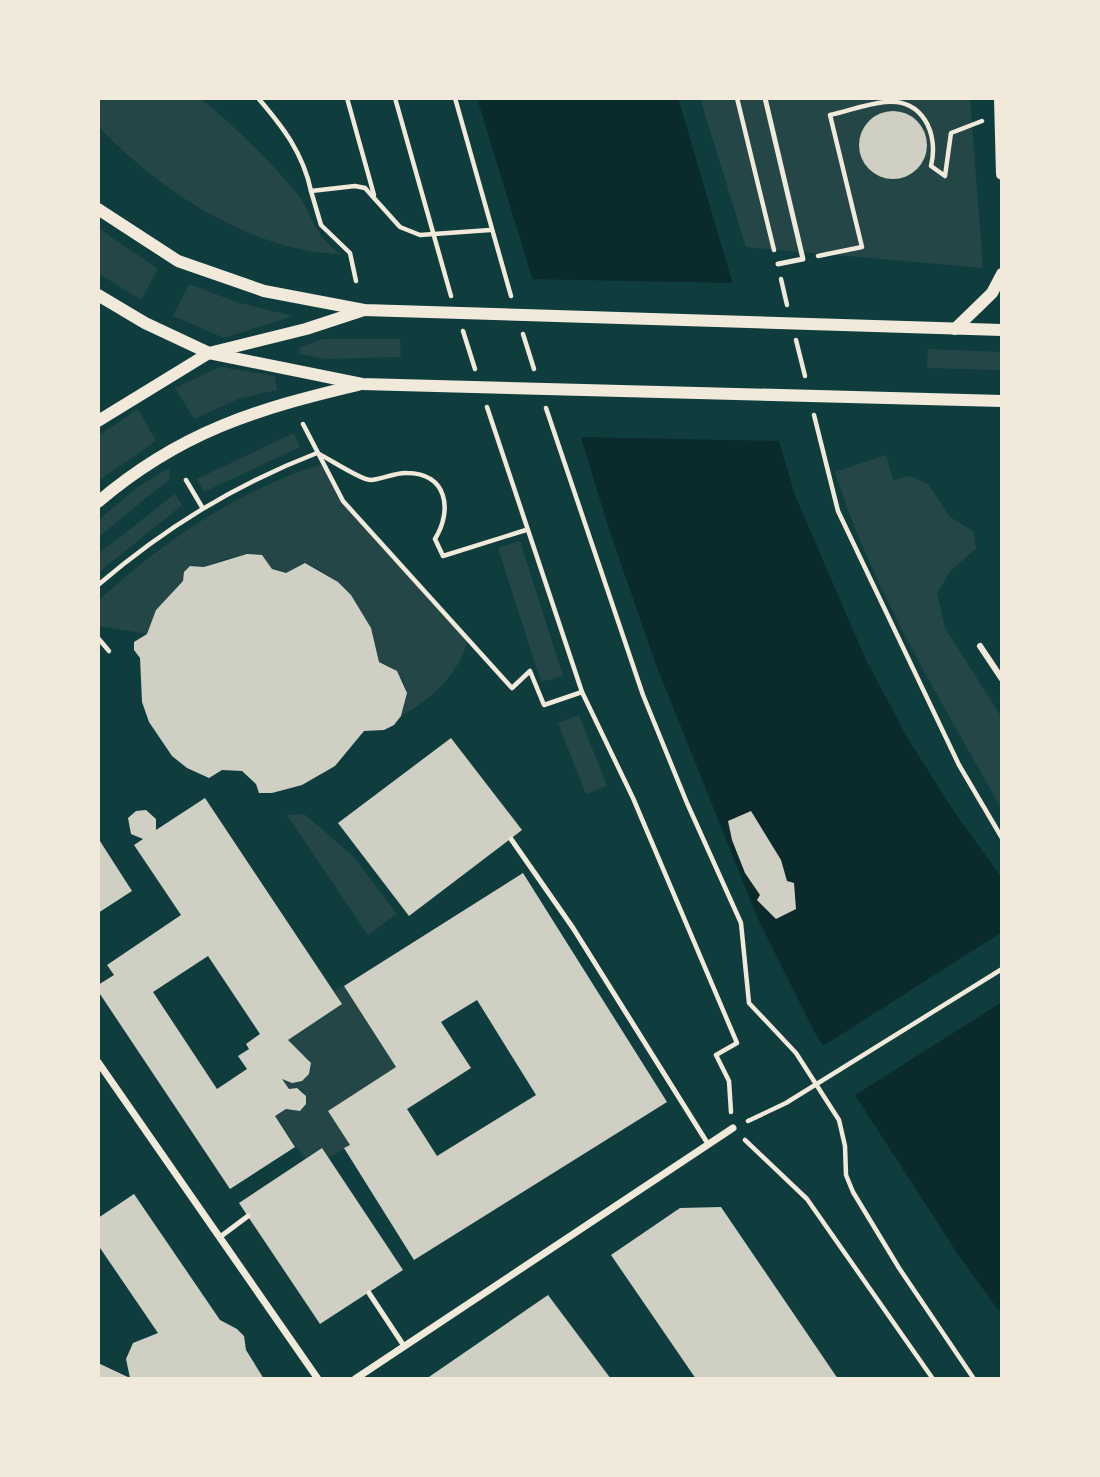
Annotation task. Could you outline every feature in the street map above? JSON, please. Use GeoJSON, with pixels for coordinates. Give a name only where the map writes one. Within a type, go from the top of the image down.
{"type":"FeatureCollection","features":[{"type":"Feature","properties":{"kind":"street"},"geometry":{"type":"LineString","coordinates":[[1000,98],[998,115],[1002,174]]}},
{"type":"Feature","properties":{"kind":"street"},"geometry":{"type":"LineString","coordinates":[[98,209],[178,261],[264,291],[364,310],[1002,330]]}},
{"type":"Feature","properties":{"kind":"street"},"geometry":{"type":"LineString","coordinates":[[955,329],[992,293],[1002,274]]}},
{"type":"Feature","properties":{"kind":"street"},"geometry":{"type":"LineString","coordinates":[[98,295],[145,323],[209,353],[362,384],[1001,401]]}},
{"type":"Feature","properties":{"kind":"street"},"geometry":{"type":"LineString","coordinates":[[98,421],[209,353],[306,329],[364,310]]}},
{"type":"Feature","properties":{"kind":"street"},"geometry":{"type":"LineString","coordinates":[[98,502],[153,461],[223,424],[281,403],[362,384]]}},
{"type":"Feature","properties":{"kind":"street"},"geometry":{"type":"LineString","coordinates":[[980,646],[1002,679]]}},
{"type":"Feature","properties":{"kind":"street"},"geometry":{"type":"LineString","coordinates":[[98,1062],[318,1379]]}},
{"type":"Feature","properties":{"kind":"street"},"geometry":{"type":"LineString","coordinates":[[355,1379],[733,1128]]}},
{"type":"Feature","properties":{"kind":"lane"},"geometry":{"type":"LineString","coordinates":[[765,98],[803,259],[778,264]]}},
{"type":"Feature","properties":{"kind":"lane"},"geometry":{"type":"LineString","coordinates":[[511,839],[573,928],[708,1144]]}},
{"type":"Feature","properties":{"kind":"lane"},"geometry":{"type":"LineString","coordinates":[[220,1237],[248,1216]]}},
{"type":"Feature","properties":{"kind":"lane"},"geometry":{"type":"LineString","coordinates":[[369,1293],[404,1346]]}},
{"type":"Feature","properties":{"kind":"path"},"geometry":{"type":"LineString","coordinates":[[258,98],[295,145],[324,230],[349,253],[356,281]]}},
{"type":"Feature","properties":{"kind":"path"},"geometry":{"type":"LineString","coordinates":[[347,98],[374,197]]}},
{"type":"Feature","properties":{"kind":"path"},"geometry":{"type":"LineString","coordinates":[[395,98],[452,298]]}},
{"type":"Feature","properties":{"kind":"path"},"geometry":{"type":"LineString","coordinates":[[455,98],[490,230],[515,309]]}},
{"type":"Feature","properties":{"kind":"path"},"geometry":{"type":"LineString","coordinates":[[737,98],[790,316]]}},
{"type":"Feature","properties":{"kind":"path"},"geometry":{"type":"LineString","coordinates":[[803,259],[862,247],[830,115],[887,102],[907,106],[931,128],[935,148],[931,166],[945,176],[950,160],[951,133],[998,115]]}},
{"type":"Feature","properties":{"kind":"path"},"geometry":{"type":"LineString","coordinates":[[311,191],[355,186],[365,188],[400,228],[420,235],[490,230]]}},
{"type":"Feature","properties":{"kind":"path"},"geometry":{"type":"LineString","coordinates":[[519,323],[536,376]]}},
{"type":"Feature","properties":{"kind":"path"},"geometry":{"type":"LineString","coordinates":[[460,324],[477,376]]}},
{"type":"Feature","properties":{"kind":"path"},"geometry":{"type":"LineString","coordinates":[[793,329],[806,381]]}},
{"type":"Feature","properties":{"kind":"path"},"geometry":{"type":"LineString","coordinates":[[485,401],[582,692],[633,799],[737,1043],[716,1055],[729,1081],[733,1128],[807,1199],[933,1379]]}},
{"type":"Feature","properties":{"kind":"path"},"geometry":{"type":"LineString","coordinates":[[544,402],[643,695],[687,803],[741,923],[749,1003],[796,1053],[839,1120],[845,1146],[846,1175],[853,1192],[899,1268],[975,1379]]}},
{"type":"Feature","properties":{"kind":"path"},"geometry":{"type":"LineString","coordinates":[[812,407],[838,511],[959,765],[1002,838]]}},
{"type":"Feature","properties":{"kind":"path"},"geometry":{"type":"LineString","coordinates":[[303,425],[343,501],[512,688],[530,671],[544,705],[582,692]]}},
{"type":"Feature","properties":{"kind":"path"},"geometry":{"type":"LineString","coordinates":[[98,585],[163,532],[202,507],[267,473],[317,453],[369,480],[407,472],[433,480],[443,492],[447,507],[446,517],[435,539],[443,556],[526,530]]}},
{"type":"Feature","properties":{"kind":"path"},"geometry":{"type":"LineString","coordinates":[[186,480],[202,507]]}},
{"type":"Feature","properties":{"kind":"path"},"geometry":{"type":"LineString","coordinates":[[98,638],[109,651]]}},
{"type":"Feature","properties":{"kind":"path"},"geometry":{"type":"LineString","coordinates":[[733,1128],[786,1103],[1002,969]]}},
{"type":"Feature","properties":{"kind":"shaded area"},"geometry":{"type":"Polygon","coordinates":[[[98,98],[200,98],[272,165],[301,198],[325,241],[342,254],[308,251],[274,242],[209,213],[178,194],[149,173],[98,126],[98,98]]]}},
{"type":"Feature","properties":{"kind":"shaded area"},"geometry":{"type":"Polygon","coordinates":[[[477,98],[678,98],[795,495],[866,660],[908,739],[957,816],[1002,878],[1002,1315],[959,1256],[815,1033],[758,919],[655,662],[608,526],[477,98]]]}},
{"type":"Feature","properties":{"kind":"shaded area"},"geometry":{"type":"Polygon","coordinates":[[[700,98],[970,98],[983,268],[746,247],[700,98]]]}},
{"type":"Feature","properties":{"kind":"shaded area"},"geometry":{"type":"Polygon","coordinates":[[[98,228],[158,269],[141,300],[98,273],[98,228]]]}},
{"type":"Feature","properties":{"kind":"shaded area"},"geometry":{"type":"Polygon","coordinates":[[[189,284],[236,302],[293,316],[224,338],[173,316],[189,284]]]}},
{"type":"Feature","properties":{"kind":"shaded area"},"geometry":{"type":"Polygon","coordinates":[[[323,339],[400,339],[401,357],[327,359],[299,354],[300,347],[323,339]]]}},
{"type":"Feature","properties":{"kind":"shaded area"},"geometry":{"type":"Polygon","coordinates":[[[928,349],[1002,352],[1002,370],[927,368],[928,349]]]}},
{"type":"Feature","properties":{"kind":"shaded area"},"geometry":{"type":"Polygon","coordinates":[[[220,367],[275,376],[277,390],[238,399],[194,419],[175,388],[220,367]]]}},
{"type":"Feature","properties":{"kind":"shaded area"},"geometry":{"type":"Polygon","coordinates":[[[138,409],[156,441],[98,481],[98,436],[138,409]]]}},
{"type":"Feature","properties":{"kind":"shaded area"},"geometry":{"type":"Polygon","coordinates":[[[294,433],[300,447],[204,492],[197,479],[294,433]]]}},
{"type":"Feature","properties":{"kind":"shaded area"},"geometry":{"type":"Polygon","coordinates":[[[886,455],[893,480],[910,476],[928,484],[950,517],[973,531],[976,549],[951,570],[937,593],[945,628],[1002,718],[1002,810],[889,603],[851,517],[835,472],[886,455]]]}},
{"type":"Feature","properties":{"kind":"shaded area"},"geometry":{"type":"Polygon","coordinates":[[[322,464],[343,501],[469,637],[452,673],[424,701],[401,716],[406,699],[404,683],[395,670],[379,662],[370,630],[355,602],[334,580],[306,563],[286,573],[272,569],[262,555],[228,558],[204,567],[194,565],[187,569],[183,581],[156,610],[147,634],[98,626],[98,601],[148,558],[231,503],[291,475],[322,464]]]}},
{"type":"Feature","properties":{"kind":"shaded area"},"geometry":{"type":"Polygon","coordinates":[[[169,468],[170,479],[98,537],[98,521],[136,488],[169,468]]]}},
{"type":"Feature","properties":{"kind":"shaded area"},"geometry":{"type":"Polygon","coordinates":[[[175,494],[182,505],[98,573],[98,554],[175,494]]]}},
{"type":"Feature","properties":{"kind":"shaded area"},"geometry":{"type":"Polygon","coordinates":[[[520,541],[563,676],[541,682],[498,548],[520,541]]]}},
{"type":"Feature","properties":{"kind":"shaded area"},"geometry":{"type":"Polygon","coordinates":[[[579,715],[607,786],[586,794],[558,723],[579,715]]]}},
{"type":"Feature","properties":{"kind":"shaded area"},"geometry":{"type":"Polygon","coordinates":[[[304,814],[353,856],[397,914],[368,935],[287,815],[304,814]]]}},
{"type":"Feature","properties":{"kind":"shaded area"},"geometry":{"type":"Polygon","coordinates":[[[344,986],[396,1067],[328,1111],[350,1145],[329,1158],[322,1148],[305,1159],[275,1116],[286,1109],[300,1111],[307,1100],[304,1092],[297,1088],[289,1089],[282,1079],[305,1079],[311,1066],[309,1059],[295,1050],[288,1040],[342,1004],[334,991],[344,986]]]}},
{"type":"Feature","properties":{"kind":"pier"},"geometry":{"type":"Polygon","coordinates":[[[529,279],[737,283],[783,441],[577,437],[529,279]]]}},
{"type":"Feature","properties":{"kind":"pier"},"geometry":{"type":"Polygon","coordinates":[[[1002,932],[1002,1002],[852,1097],[820,1048],[1002,932]]]}},
{"type":"Feature","properties":{"kind":"building"},"geometry":{"type":"Polygon","coordinates":[[[893,111],[906,113],[917,121],[925,132],[925,158],[917,169],[906,177],[893,179],[880,177],[869,169],[861,158],[859,145],[861,132],[869,121],[880,113],[893,111]]]}},
{"type":"Feature","properties":{"kind":"building"},"geometry":{"type":"Polygon","coordinates":[[[247,554],[262,555],[272,569],[286,573],[305,563],[338,582],[351,595],[371,628],[379,662],[397,671],[407,693],[401,716],[394,725],[384,730],[364,731],[335,766],[302,785],[272,793],[259,793],[256,784],[242,771],[222,770],[209,778],[187,768],[172,756],[149,722],[142,702],[140,658],[134,650],[134,642],[147,634],[156,610],[183,581],[184,572],[190,566],[204,567],[247,554]]]}},
{"type":"Feature","properties":{"kind":"building"},"geometry":{"type":"Polygon","coordinates":[[[451,738],[522,830],[409,916],[338,823],[451,738]]]}},
{"type":"Feature","properties":{"kind":"building"},"geometry":{"type":"Polygon","coordinates":[[[205,798],[342,1004],[288,1040],[311,1063],[309,1074],[302,1081],[292,1083],[282,1079],[289,1089],[297,1088],[306,1096],[306,1104],[300,1111],[286,1109],[275,1116],[295,1147],[230,1189],[98,991],[98,985],[114,975],[107,965],[181,915],[134,845],[143,839],[131,834],[128,818],[136,811],[146,810],[156,819],[156,830],[205,798]],[[208,956],[153,992],[217,1089],[247,1069],[238,1056],[249,1049],[246,1044],[260,1034],[208,956]]]}},
{"type":"Feature","properties":{"kind":"building"},"geometry":{"type":"Polygon","coordinates":[[[751,811],[781,860],[787,881],[794,883],[796,909],[776,919],[757,900],[760,895],[745,873],[732,840],[728,821],[751,811]]]}},
{"type":"Feature","properties":{"kind":"building"},"geometry":{"type":"Polygon","coordinates":[[[98,838],[132,891],[98,913],[98,838]]]}},
{"type":"Feature","properties":{"kind":"building"},"geometry":{"type":"Polygon","coordinates":[[[523,873],[667,1102],[414,1260],[344,1148],[350,1145],[328,1111],[396,1067],[344,986],[523,873]],[[477,1000],[441,1022],[471,1068],[407,1109],[437,1156],[536,1095],[477,1000]]]}},
{"type":"Feature","properties":{"kind":"building"},"geometry":{"type":"Polygon","coordinates":[[[322,1148],[403,1270],[320,1324],[239,1203],[322,1148]]]}},
{"type":"Feature","properties":{"kind":"building"},"geometry":{"type":"Polygon","coordinates":[[[134,1194],[220,1320],[244,1336],[246,1350],[264,1379],[98,1379],[98,1363],[130,1378],[126,1359],[133,1343],[158,1333],[98,1245],[98,1218],[134,1194]]]}},
{"type":"Feature","properties":{"kind":"building"},"geometry":{"type":"Polygon","coordinates":[[[721,1207],[839,1379],[696,1379],[611,1255],[680,1208],[721,1207]]]}},
{"type":"Feature","properties":{"kind":"building"},"geometry":{"type":"Polygon","coordinates":[[[548,1295],[611,1379],[426,1379],[548,1295]]]}}]}
